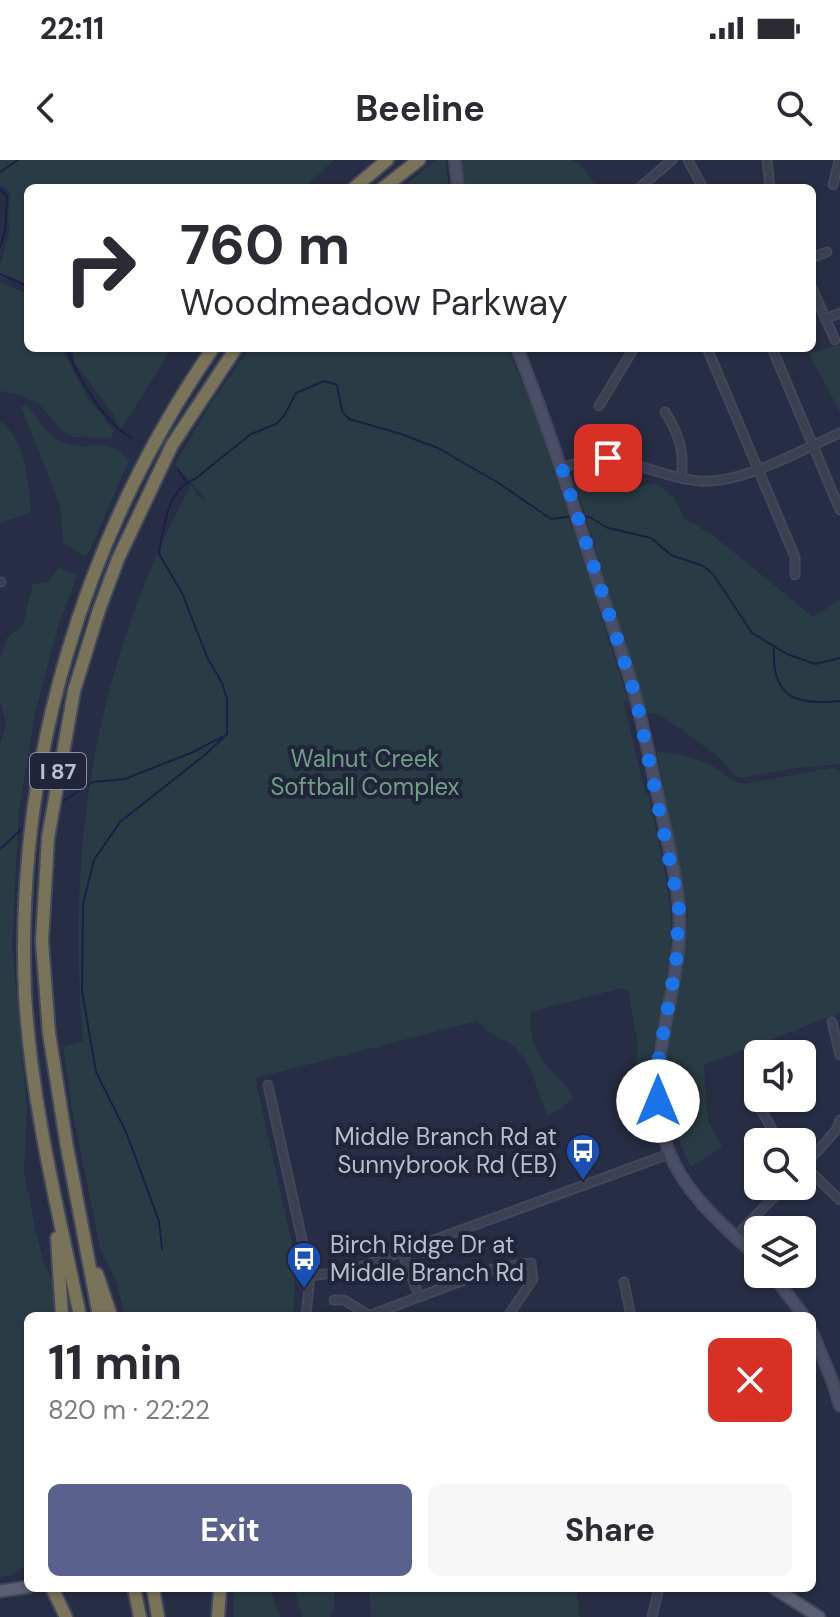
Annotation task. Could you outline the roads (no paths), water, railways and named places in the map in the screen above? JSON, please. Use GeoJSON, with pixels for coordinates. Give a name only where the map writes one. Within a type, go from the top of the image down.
{"type":"FeatureCollection","features":[{"type":"Feature","properties":{"kind":"highway"},"geometry":{"type":"LineString","coordinates":[[359,184],[387,160]]}},
{"type":"Feature","properties":{"kind":"highway"},"geometry":{"type":"LineString","coordinates":[[388,184],[419,160]]}},
{"type":"Feature","properties":{"kind":"highway","name":"I 87"},"geometry":{"type":"LineString","coordinates":[[79,1312],[34,1074],[25,994],[27,880],[36,789],[51,707],[65,655],[100,555],[148,453],[211,352]]}},
{"type":"Feature","properties":{"kind":"highway","name":"I 87"},"geometry":{"type":"LineString","coordinates":[[98,1312],[49,1033],[42,941],[48,838],[74,691],[118,559],[172,445],[233,352]]}},
{"type":"Feature","properties":{"kind":"highway"},"geometry":{"type":"LineString","coordinates":[[55,1194],[62,1312]]}},
{"type":"Feature","properties":{"kind":"highway"},"geometry":{"type":"LineString","coordinates":[[82,1230],[110,1312]]}},
{"type":"Feature","properties":{"kind":"highway"},"geometry":{"type":"LineString","coordinates":[[54,1592],[66,1617]]}},
{"type":"Feature","properties":{"kind":"highway"},"geometry":{"type":"LineString","coordinates":[[135,1592],[140,1617]]}},
{"type":"Feature","properties":{"kind":"highway"},"geometry":{"type":"LineString","coordinates":[[154,1592],[158,1617]]}},
{"type":"Feature","properties":{"kind":"highway"},"geometry":{"type":"LineString","coordinates":[[218,1617],[220,1592]]}},
{"type":"Feature","properties":{"kind":"main road"},"geometry":{"type":"LineString","coordinates":[[455,160],[458,184]]}},
{"type":"Feature","properties":{"kind":"main road"},"geometry":{"type":"LineString","coordinates":[[518,352],[562,468],[636,698],[679,906],[676,964],[656,1075],[669,1154],[700,1200],[744,1245]]}},
{"type":"Feature","properties":{"kind":"main road"},"geometry":{"type":"LineString","coordinates":[[783,1288],[801,1312]]}},
{"type":"Feature","properties":{"kind":"main road"},"geometry":{"type":"LineString","coordinates":[[816,1342],[840,1406]]}},
{"type":"Feature","properties":{"kind":"main road"},"geometry":{"type":"LineString","coordinates":[[0,1591],[24,1588]]}},
{"type":"Feature","properties":{"kind":"main road"},"geometry":{"type":"LineString","coordinates":[[780,1592],[819,1617]]}},
{"type":"Feature","properties":{"kind":"street"},"geometry":{"type":"LineString","coordinates":[[644,184],[672,160]]}},
{"type":"Feature","properties":{"kind":"street"},"geometry":{"type":"LineString","coordinates":[[688,160],[701,184]]}},
{"type":"Feature","properties":{"kind":"street"},"geometry":{"type":"LineString","coordinates":[[767,160],[770,184]]}},
{"type":"Feature","properties":{"kind":"street"},"geometry":{"type":"LineString","coordinates":[[833,185],[839,160]]}},
{"type":"Feature","properties":{"kind":"street"},"geometry":{"type":"LineString","coordinates":[[816,256],[827,252]]}},
{"type":"Feature","properties":{"kind":"street"},"geometry":{"type":"LineString","coordinates":[[816,298],[835,340]]}},
{"type":"Feature","properties":{"kind":"street"},"geometry":{"type":"LineString","coordinates":[[825,319],[840,313]]}},
{"type":"Feature","properties":{"kind":"street"},"geometry":{"type":"LineString","coordinates":[[599,406],[632,352]]}},
{"type":"Feature","properties":{"kind":"street"},"geometry":{"type":"LineString","coordinates":[[709,352],[795,557],[795,575]]}},
{"type":"Feature","properties":{"kind":"street"},"geometry":{"type":"LineString","coordinates":[[774,352],[840,510]]}},
{"type":"Feature","properties":{"kind":"street"},"geometry":{"type":"LineString","coordinates":[[665,412],[682,447],[681,478]]}},
{"type":"Feature","properties":{"kind":"street"},"geometry":{"type":"LineString","coordinates":[[562,468],[591,459],[608,458],[681,478],[721,481],[840,433]]}},
{"type":"Feature","properties":{"kind":"street"},"geometry":{"type":"LineString","coordinates":[[832,1022],[840,1055]]}},
{"type":"Feature","properties":{"kind":"street"},"geometry":{"type":"LineString","coordinates":[[268,1085],[310,1276],[306,1312]]}},
{"type":"Feature","properties":{"kind":"street"},"geometry":{"type":"LineString","coordinates":[[816,1152],[836,1130],[840,1120]]}},
{"type":"Feature","properties":{"kind":"street"},"geometry":{"type":"LineString","coordinates":[[310,1276],[349,1271],[669,1154]]}},
{"type":"Feature","properties":{"kind":"street"},"geometry":{"type":"LineString","coordinates":[[816,1179],[840,1200]]}},
{"type":"Feature","properties":{"kind":"street"},"geometry":{"type":"LineString","coordinates":[[735,1237],[771,1200]]}},
{"type":"Feature","properties":{"kind":"street"},"geometry":{"type":"LineString","coordinates":[[402,1252],[419,1296]]}},
{"type":"Feature","properties":{"kind":"street"},"geometry":{"type":"LineString","coordinates":[[376,1312],[496,1268],[531,1263],[533,1279],[511,1312]]}},
{"type":"Feature","properties":{"kind":"street"},"geometry":{"type":"LineString","coordinates":[[624,1282],[630,1312]]}},
{"type":"Feature","properties":{"kind":"street"},"geometry":{"type":"LineString","coordinates":[[334,1300],[344,1300],[363,1312]]}},
{"type":"Feature","properties":{"kind":"street"},"geometry":{"type":"LineString","coordinates":[[652,1617],[658,1592]]}},
{"type":"Feature","properties":{"kind":"waterway"},"geometry":{"type":"LineString","coordinates":[[0,172],[18,160]]}},
{"type":"Feature","properties":{"kind":"waterway"},"geometry":{"type":"LineString","coordinates":[[0,189],[7,196],[0,247]]}},
{"type":"Feature","properties":{"kind":"waterway"},"geometry":{"type":"LineString","coordinates":[[0,274],[24,284]]}},
{"type":"Feature","properties":{"kind":"waterway"},"geometry":{"type":"LineString","coordinates":[[69,352],[93,399],[112,422],[132,438]]}},
{"type":"Feature","properties":{"kind":"waterway"},"geometry":{"type":"LineString","coordinates":[[162,1249],[159,1221],[126,1132],[96,1072],[82,991],[83,904],[94,860],[120,822],[227,734],[227,699],[222,683],[207,657],[182,593],[159,554],[172,500],[185,484],[251,434],[276,424],[296,393],[324,381],[337,385],[342,411],[349,419],[438,448],[497,482],[551,519],[574,516]]}},
{"type":"Feature","properties":{"kind":"waterway"},"geometry":{"type":"LineString","coordinates":[[178,470],[186,481]]}},
{"type":"Feature","properties":{"kind":"waterway"},"geometry":{"type":"LineString","coordinates":[[580,516],[589,517],[608,528],[651,538],[671,555],[703,566],[713,574],[752,633],[787,654],[815,664],[840,658]]}},
{"type":"Feature","properties":{"kind":"waterway"},"geometry":{"type":"LineString","coordinates":[[774,647],[777,677],[789,695],[810,702],[840,701]]}},
{"type":"Feature","properties":{"kind":"waterway"},"geometry":{"type":"LineString","coordinates":[[60,803],[93,782],[125,779],[222,737]]}},
{"type":"Feature","properties":{"kind":"waterway"},"geometry":{"type":"LineString","coordinates":[[0,849],[25,826]]}},
{"type":"Feature","properties":{"kind":"place","name":"Middle Branch Rd at Sunnybrook Rd (EB)"},"geometry":{"type":"Point","coordinates":[583,1182]}},
{"type":"Feature","properties":{"kind":"place","name":"Birch Ridge Dr at Middle Branch Rd"},"geometry":{"type":"Point","coordinates":[304,1290]}},
{"type":"Feature","properties":{"kind":"park label","name":"Walnut Creek Softball Complex"},"geometry":{"type":"Point","coordinates":[365,773]}}]}
